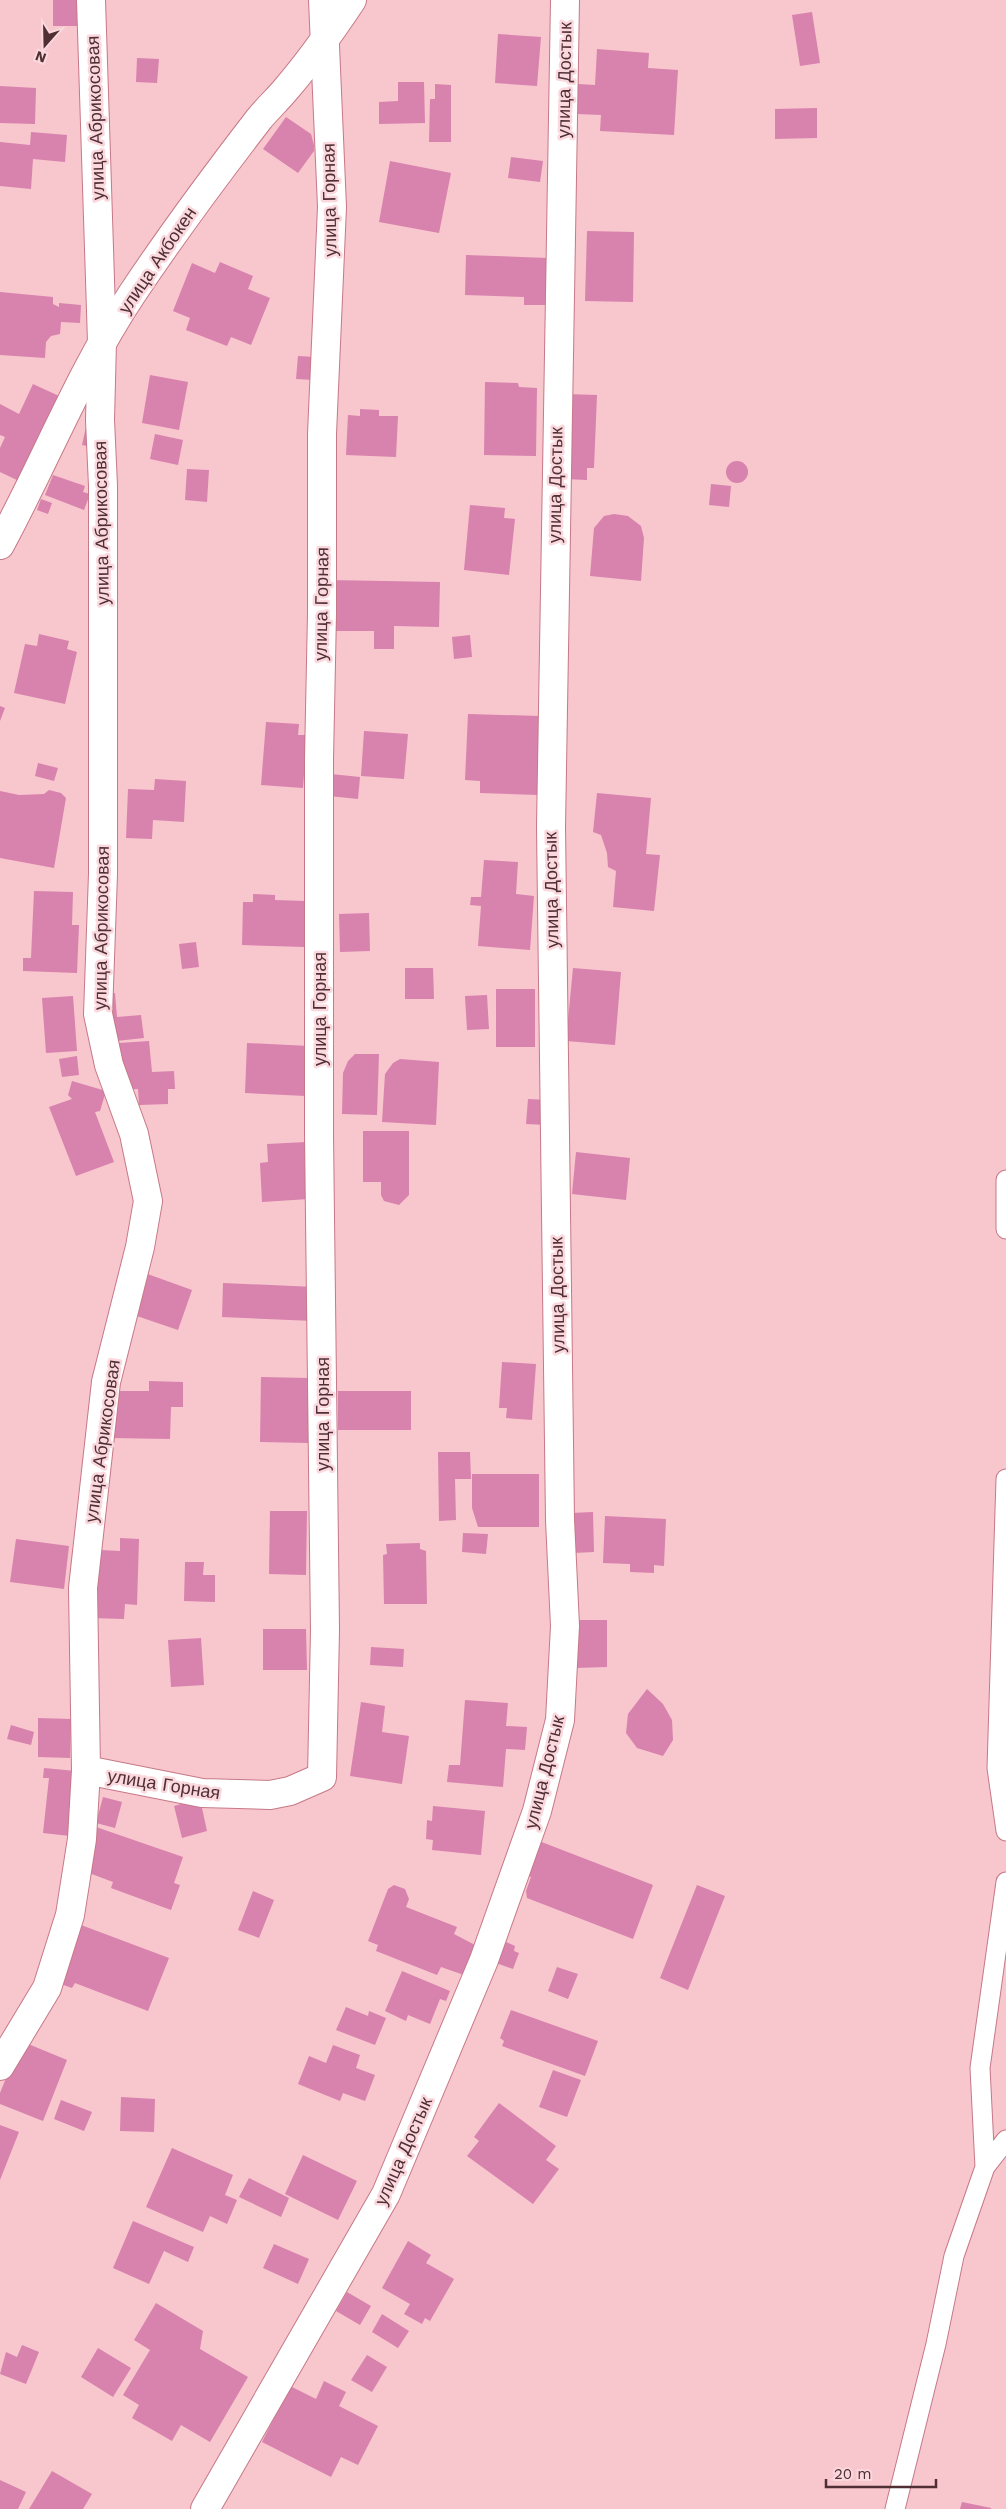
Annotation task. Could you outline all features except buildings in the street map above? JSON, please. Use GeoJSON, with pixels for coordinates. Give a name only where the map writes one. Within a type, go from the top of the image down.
{"type":"FeatureCollection","features":[{"type":"Feature","properties":{"kind":"street","name":"улица Абрикосовая"},"geometry":{"type":"LineString","coordinates":[[0,2066],[47,1988],[70,1915],[82,1839],[86,1770],[83,1588],[106,1382],[140,1247],[148,1200],[134,1134],[108,1065],[98,1014],[102,874],[104,486],[100,420],[102,342],[92,0]]}},
{"type":"Feature","properties":{"kind":"street","name":"улица Горная"},"geometry":{"type":"LineString","coordinates":[[86,1770],[202,1794],[270,1795],[290,1791],[322,1777],[325,1630],[319,1135],[319,759],[322,613],[322,434],[332,207],[323,0]]}},
{"type":"Feature","properties":{"kind":"street","name":"улица Акбокен"},"geometry":{"type":"LineString","coordinates":[[0,545],[27,495],[102,342],[132,294],[192,208],[261,117],[286,90],[324,42],[352,0]]}},
{"type":"Feature","properties":{"kind":"street","name":"улица Достык"},"geometry":{"type":"LineString","coordinates":[[205,2509],[386,2194],[484,1960],[537,1811],[560,1720],[565,1626],[560,1520],[551,827],[565,0]]}},
{"type":"Feature","properties":{"kind":"lane"},"geometry":{"type":"LineString","coordinates":[[1006,1180],[1006,1229]]}},
{"type":"Feature","properties":{"kind":"lane"},"geometry":{"type":"LineString","coordinates":[[1006,1478],[997,1768],[1006,1831]]}},
{"type":"Feature","properties":{"kind":"lane"},"geometry":{"type":"LineString","coordinates":[[985,2167],[980,2068],[1006,1882]]}},
{"type":"Feature","properties":{"kind":"lane"},"geometry":{"type":"LineString","coordinates":[[895,2509],[936,2344],[954,2256],[985,2167],[1006,2140]]}}]}
